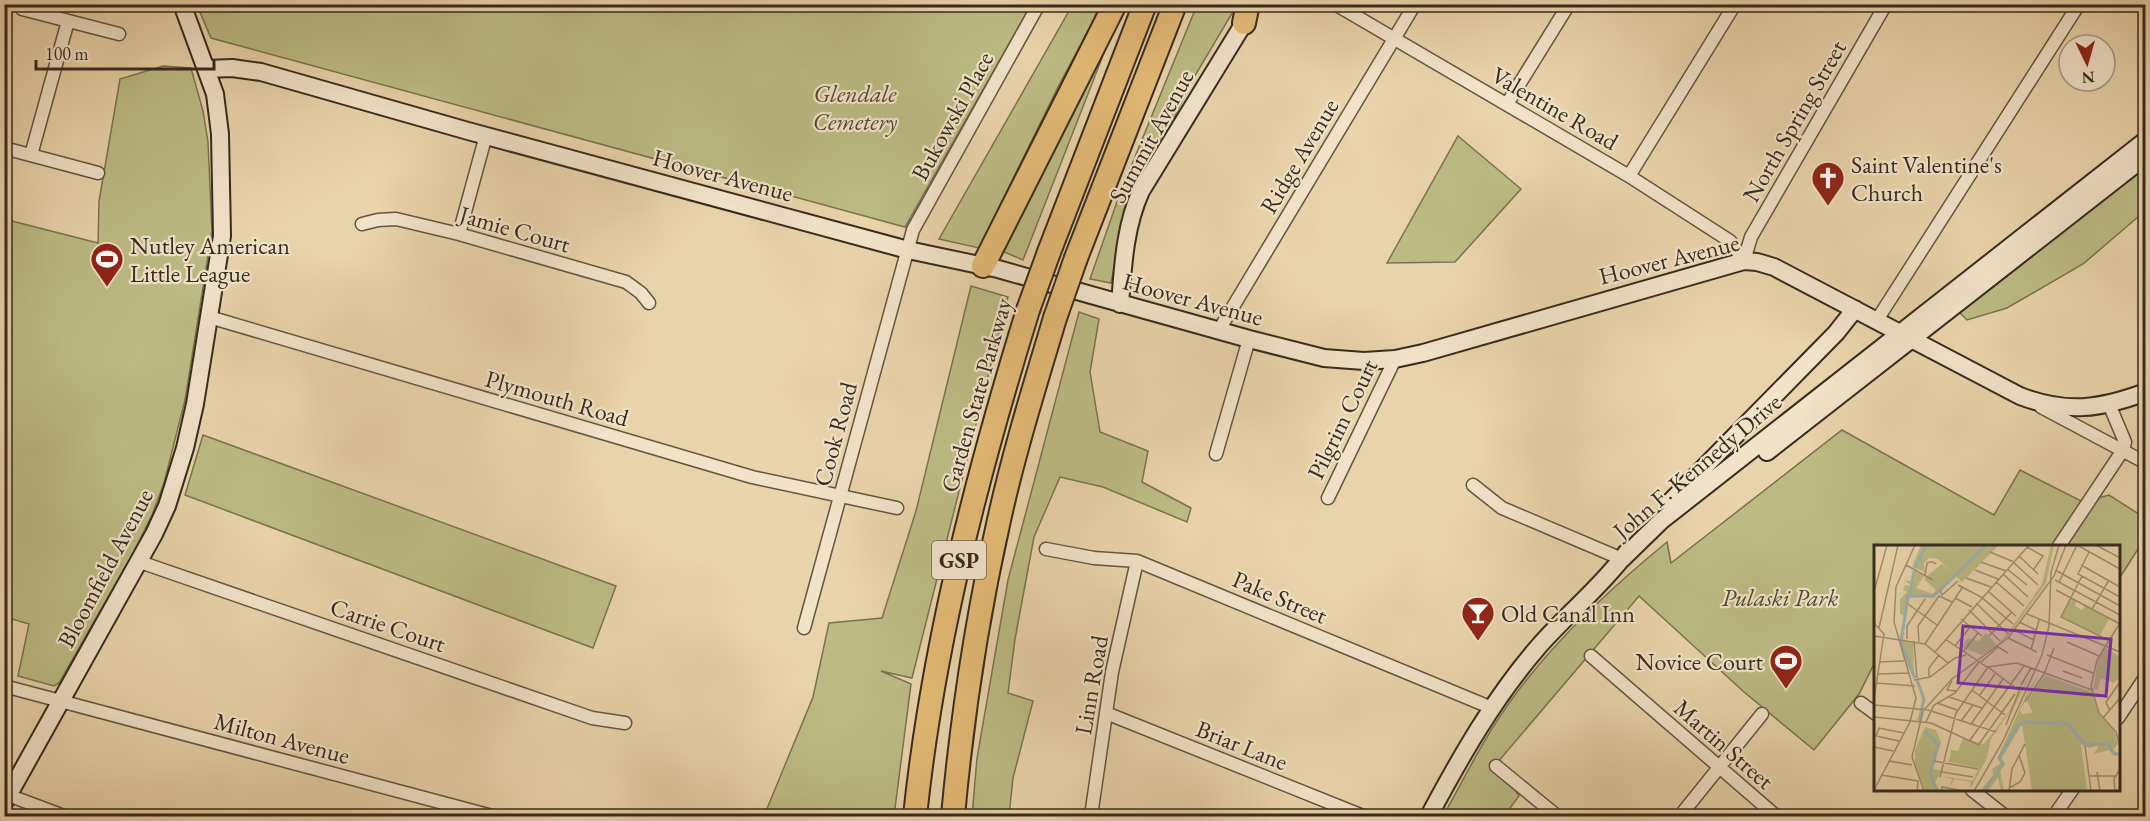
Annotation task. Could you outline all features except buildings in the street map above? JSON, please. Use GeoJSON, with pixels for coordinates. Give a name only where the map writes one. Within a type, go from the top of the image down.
{"type":"FeatureCollection","features":[{"type":"Feature","properties":{"kind":"highway"},"geometry":{"type":"LineString","coordinates":[[982,266],[1115,4]]}},
{"type":"Feature","properties":{"kind":"highway","name":"Garden State Parkway"},"geometry":{"type":"LineString","coordinates":[[915,816],[925,739],[953,586],[991,436],[1028,310],[1048,252],[1145,4]]}},
{"type":"Feature","properties":{"kind":"highway","name":"GSP"},"geometry":{"type":"LineString","coordinates":[[953,816],[967,689],[999,519],[1025,420],[1055,318],[1076,258],[1175,4]]}},
{"type":"Feature","properties":{"kind":"street","name":"Bloomfield Avenue"},"geometry":{"type":"LineString","coordinates":[[6,799],[140,562],[167,506],[185,448],[195,404],[221,246],[222,197],[215,94],[182,4]]}},
{"type":"Feature","properties":{"kind":"street","name":"Bukowski Place"},"geometry":{"type":"LineString","coordinates":[[908,250],[913,230],[925,207],[1039,4]]}},
{"type":"Feature","properties":{"kind":"street","name":"Summit Avenue"},"geometry":{"type":"LineString","coordinates":[[1120,304],[1128,227],[1134,207],[1246,14],[1258,4]]}},
{"type":"Feature","properties":{"kind":"street","name":"Valentine Road"},"geometry":{"type":"LineString","coordinates":[[1335,4],[1629,176],[1730,241],[1744,261]]}},
{"type":"Feature","properties":{"kind":"street","name":"Ridge Avenue"},"geometry":{"type":"LineString","coordinates":[[1219,330],[1415,4]]}},
{"type":"Feature","properties":{"kind":"street"},"geometry":{"type":"LineString","coordinates":[[1507,104],[1569,4]]}},
{"type":"Feature","properties":{"kind":"street"},"geometry":{"type":"LineString","coordinates":[[1629,176],[1735,4]]}},
{"type":"Feature","properties":{"kind":"street","name":"North Spring Street"},"geometry":{"type":"LineString","coordinates":[[1744,261],[1751,237],[1886,4]]}},
{"type":"Feature","properties":{"kind":"street"},"geometry":{"type":"LineString","coordinates":[[1877,320],[2079,4]]}},
{"type":"Feature","properties":{"kind":"street"},"geometry":{"type":"LineString","coordinates":[[22,9],[119,34]]}},
{"type":"Feature","properties":{"kind":"street"},"geometry":{"type":"LineString","coordinates":[[31,154],[68,21]]}},
{"type":"Feature","properties":{"kind":"street","name":"Hoover Avenue"},"geometry":{"type":"LineString","coordinates":[[207,69],[232,68],[261,72],[908,250],[982,266],[1324,358],[1364,361],[1395,359],[1423,353],[1744,261],[1774,267],[2020,396],[2051,406],[2067,408],[2096,407],[2145,392]]}},
{"type":"Feature","properties":{"kind":"street"},"geometry":{"type":"LineString","coordinates":[[459,234],[486,135]]}},
{"type":"Feature","properties":{"kind":"street","name":"John F. Kennedy Drive"},"geometry":{"type":"LineString","coordinates":[[1906,336],[2145,140]]}},
{"type":"Feature","properties":{"kind":"street"},"geometry":{"type":"LineString","coordinates":[[4,148],[98,173]]}},
{"type":"Feature","properties":{"kind":"street","name":"John F. Kennedy Drive"},"geometry":{"type":"LineString","coordinates":[[1622,559],[1661,521],[2145,156]]}},
{"type":"Feature","properties":{"kind":"street","name":"Jamie Court"},"geometry":{"type":"LineString","coordinates":[[362,224],[396,219],[459,234],[626,282],[641,293],[649,303]]}},
{"type":"Feature","properties":{"kind":"street","name":"Cook Road"},"geometry":{"type":"LineString","coordinates":[[804,628],[908,250]]}},
{"type":"Feature","properties":{"kind":"street"},"geometry":{"type":"LineString","coordinates":[[1429,816],[1471,738],[1539,646],[1622,559],[1658,515],[1836,333],[1855,309]]}},
{"type":"Feature","properties":{"kind":"street","name":"Plymouth Road"},"geometry":{"type":"LineString","coordinates":[[209,317],[752,477],[897,508]]}},
{"type":"Feature","properties":{"kind":"street"},"geometry":{"type":"LineString","coordinates":[[1216,454],[1249,339]]}},
{"type":"Feature","properties":{"kind":"street","name":"Pilgrim Court"},"geometry":{"type":"LineString","coordinates":[[1328,498],[1395,359]]}},
{"type":"Feature","properties":{"kind":"street"},"geometry":{"type":"LineString","coordinates":[[2020,396],[2145,463]]}},
{"type":"Feature","properties":{"kind":"street"},"geometry":{"type":"LineString","coordinates":[[2060,545],[2123,450],[2125,442],[2109,404]]}},
{"type":"Feature","properties":{"kind":"street"},"geometry":{"type":"LineString","coordinates":[[1473,484],[1502,507],[1622,559]]}},
{"type":"Feature","properties":{"kind":"street","name":"Pake Street"},"geometry":{"type":"LineString","coordinates":[[1046,549],[1094,558],[1137,561],[1491,708]]}},
{"type":"Feature","properties":{"kind":"street","name":"Linn Road"},"geometry":{"type":"LineString","coordinates":[[1091,816],[1112,672],[1137,561]]}},
{"type":"Feature","properties":{"kind":"street","name":"Carrie Court"},"geometry":{"type":"LineString","coordinates":[[140,562],[592,718],[625,723]]}},
{"type":"Feature","properties":{"kind":"street","name":"Martin Street"},"geometry":{"type":"LineString","coordinates":[[1591,656],[1776,816]]}},
{"type":"Feature","properties":{"kind":"street"},"geometry":{"type":"LineString","coordinates":[[2120,715],[2145,676]]}},
{"type":"Feature","properties":{"kind":"street","name":"Milton Avenue"},"geometry":{"type":"LineString","coordinates":[[4,686],[492,816]]}},
{"type":"Feature","properties":{"kind":"street"},"geometry":{"type":"LineString","coordinates":[[1861,703],[1874,713]]}},
{"type":"Feature","properties":{"kind":"street","name":"Briar Lane"},"geometry":{"type":"LineString","coordinates":[[1106,713],[1363,816]]}},
{"type":"Feature","properties":{"kind":"street"},"geometry":{"type":"LineString","coordinates":[[1680,816],[1762,714]]}},
{"type":"Feature","properties":{"kind":"street"},"geometry":{"type":"LineString","coordinates":[[1496,766],[1557,816]]}},
{"type":"Feature","properties":{"kind":"street"},"geometry":{"type":"LineString","coordinates":[[1974,791],[2005,816]]}},
{"type":"Feature","properties":{"kind":"street"},"geometry":{"type":"LineString","coordinates":[[2054,816],[2071,791]]}},
{"type":"Feature","properties":{"kind":"street"},"geometry":{"type":"LineString","coordinates":[[6,799],[64,816]]}},
{"type":"Feature","properties":{"kind":"green space"},"geometry":{"type":"Polygon","coordinates":[[[1073,4],[1102,5],[1059,85],[979,248],[939,239],[1073,4]]]}},
{"type":"Feature","properties":{"kind":"green space","name":"Glendale Cemetery"},"geometry":{"type":"Polygon","coordinates":[[[197,5],[1031,5],[905,227],[211,38],[197,5]]]}},
{"type":"Feature","properties":{"kind":"green space"},"geometry":{"type":"Polygon","coordinates":[[[1197,5],[1237,5],[1190,84],[1160,148],[1127,202],[1111,283],[1090,279],[1119,196],[1197,5]]]}},
{"type":"Feature","properties":{"kind":"green space"},"geometry":{"type":"Polygon","coordinates":[[[1122,7],[1023,260],[1002,251],[1122,7]]]}},
{"type":"Feature","properties":{"kind":"green space"},"geometry":{"type":"Polygon","coordinates":[[[163,66],[191,68],[203,111],[208,142],[212,231],[185,400],[164,483],[152,515],[59,683],[54,686],[18,676],[29,624],[5,617],[4,219],[98,243],[99,201],[120,79],[163,66]]]}},
{"type":"Feature","properties":{"kind":"green space"},"geometry":{"type":"Polygon","coordinates":[[[1458,136],[1521,189],[1455,262],[1387,263],[1458,136]]]}},
{"type":"Feature","properties":{"kind":"green space"},"geometry":{"type":"Polygon","coordinates":[[[2145,165],[2145,211],[2083,264],[2007,308],[1967,320],[1958,311],[2145,165]]]}},
{"type":"Feature","properties":{"kind":"green space"},"geometry":{"type":"Polygon","coordinates":[[[971,286],[1008,297],[912,678],[881,671],[911,684],[894,816],[764,816],[813,697],[829,623],[882,618],[916,511],[971,286]]]}},
{"type":"Feature","properties":{"kind":"green space"},"geometry":{"type":"Polygon","coordinates":[[[1079,312],[1099,319],[1090,372],[1100,432],[1148,451],[1142,482],[1191,508],[1187,522],[1103,487],[1060,477],[1034,537],[1015,639],[1008,693],[1033,701],[1013,778],[1009,816],[972,816],[977,758],[1008,580],[1079,312]]]}},
{"type":"Feature","properties":{"kind":"green space","name":"Pulaski Park"},"geometry":{"type":"Polygon","coordinates":[[[1842,430],[1994,515],[2020,470],[2083,502],[2109,495],[2145,518],[2145,538],[2120,577],[2120,545],[1874,545],[1874,664],[1859,694],[1814,750],[1744,692],[1639,596],[1497,763],[1519,796],[1504,816],[1443,816],[1497,721],[1553,648],[1621,581],[1667,542],[1671,563],[1842,430]]]}},
{"type":"Feature","properties":{"kind":"green space"},"geometry":{"type":"Polygon","coordinates":[[[203,435],[616,586],[593,648],[185,495],[203,435]]]}},
{"type":"Feature","properties":{"kind":"place","name":"Saint Valentine's Church"},"geometry":{"type":"Point","coordinates":[1828,207]}},
{"type":"Feature","properties":{"kind":"place","name":"Nutley American Little League"},"geometry":{"type":"Point","coordinates":[107,288]}},
{"type":"Feature","properties":{"kind":"place","name":"Old Canal Inn"},"geometry":{"type":"Point","coordinates":[1478,642]}},
{"type":"Feature","properties":{"kind":"place","name":"Novice Court"},"geometry":{"type":"Point","coordinates":[1786,690]}}]}
